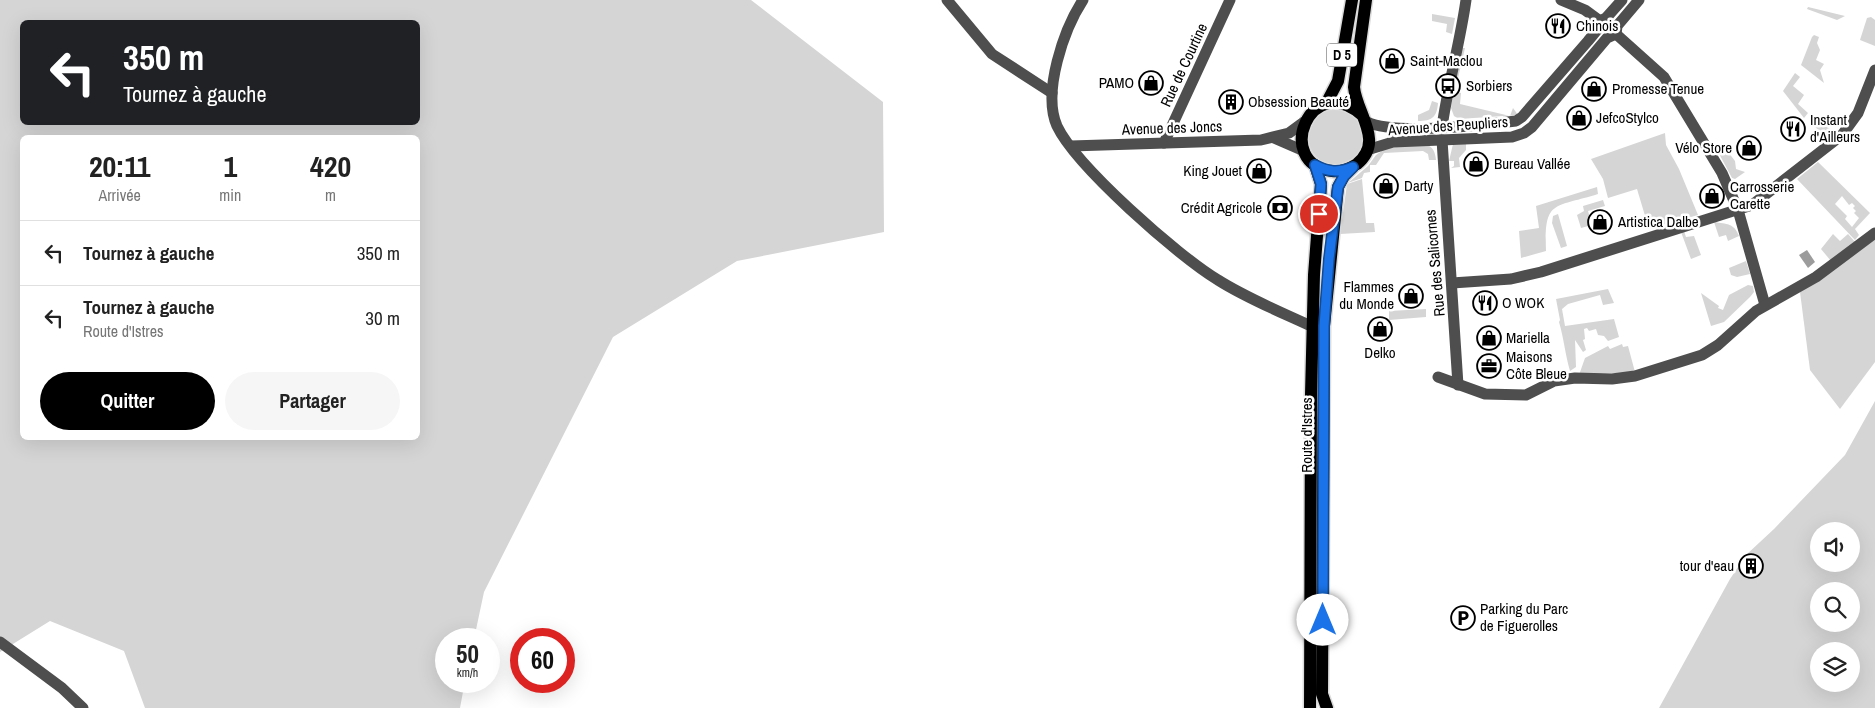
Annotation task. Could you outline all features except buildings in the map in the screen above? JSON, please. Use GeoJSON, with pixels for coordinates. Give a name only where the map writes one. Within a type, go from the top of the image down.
{"type":"FeatureCollection","features":[{"type":"Feature","properties":{"kind":"main road","name":"D 5"},"geometry":{"type":"LineString","coordinates":[[1326,104],[1338,82],[1352,0]]}},
{"type":"Feature","properties":{"kind":"main road","name":"D 5"},"geometry":{"type":"LineString","coordinates":[[1364,118],[1355,97],[1354,87],[1366,0]]}},
{"type":"Feature","properties":{"kind":"main road"},"geometry":{"type":"LineString","coordinates":[[1326,104],[1345,104],[1364,118],[1370,141],[1367,150],[1353,167],[1338,171],[1322,169],[1315,165],[1304,151],[1301,136],[1304,122],[1309,114],[1326,104]]}},
{"type":"Feature","properties":{"kind":"main road","name":"Route d'Istres"},"geometry":{"type":"LineString","coordinates":[[1310,708],[1313,327],[1321,184],[1315,165]]}},
{"type":"Feature","properties":{"kind":"main road","name":"Route d'Istres"},"geometry":{"type":"LineString","coordinates":[[1327,708],[1322,694],[1324,326],[1329,259],[1338,187],[1344,176],[1353,167]]}},
{"type":"Feature","properties":{"kind":"street"},"geometry":{"type":"LineString","coordinates":[[947,0],[992,54],[1052,93]]}},
{"type":"Feature","properties":{"kind":"street"},"geometry":{"type":"LineString","coordinates":[[1083,0],[1074,14],[1061,43],[1052,93],[1057,125],[1071,146],[1100,179],[1169,244],[1217,280],[1313,327]]}},
{"type":"Feature","properties":{"kind":"street","name":"Rue de Courtine"},"geometry":{"type":"LineString","coordinates":[[1164,143],[1230,0]]}},
{"type":"Feature","properties":{"kind":"street"},"geometry":{"type":"LineString","coordinates":[[1442,127],[1448,86],[1465,16],[1466,0]]}},
{"type":"Feature","properties":{"kind":"street"},"geometry":{"type":"LineString","coordinates":[[1562,0],[1585,10],[1601,23],[1603,37],[1613,33]]}},
{"type":"Feature","properties":{"kind":"street","name":"Avenue des Peupliers"},"geometry":{"type":"LineString","coordinates":[[1364,118],[1377,127],[1442,127],[1516,121],[1522,117],[1622,0]]}},
{"type":"Feature","properties":{"kind":"street","name":"Avenue des Peupliers"},"geometry":{"type":"LineString","coordinates":[[1367,150],[1393,142],[1512,137],[1524,133],[1532,127],[1639,0]]}},
{"type":"Feature","properties":{"kind":"street"},"geometry":{"type":"LineString","coordinates":[[1601,23],[1611,19],[1613,33],[1664,77],[1722,173],[1738,210],[1765,305]]}},
{"type":"Feature","properties":{"kind":"street"},"geometry":{"type":"LineString","coordinates":[[1452,284],[1526,276],[1752,204],[1842,135],[1858,113],[1875,70]]}},
{"type":"Feature","properties":{"kind":"street","name":"Avenue des Joncs"},"geometry":{"type":"LineString","coordinates":[[1071,146],[1274,138],[1289,133],[1304,122]]}},
{"type":"Feature","properties":{"kind":"street","name":"Avenue des Joncs"},"geometry":{"type":"LineString","coordinates":[[1274,138],[1304,151]]}},
{"type":"Feature","properties":{"kind":"street","name":"Rue des Salicornes"},"geometry":{"type":"LineString","coordinates":[[1442,140],[1458,384]]}},
{"type":"Feature","properties":{"kind":"street"},"geometry":{"type":"LineString","coordinates":[[1438,377],[1485,394],[1526,395],[1554,381],[1567,378],[1612,379],[1635,376],[1702,355],[1718,345],[1765,305],[1816,277],[1875,233]]}},
{"type":"Feature","properties":{"kind":"street"},"geometry":{"type":"LineString","coordinates":[[0,642],[54,682],[82,708]]}},
{"type":"Feature","properties":{"kind":"shaded area"},"geometry":{"type":"Polygon","coordinates":[[[0,0],[751,0],[883,102],[884,232],[737,261],[613,337],[484,592],[476,628],[435,628],[435,693],[463,693],[460,708],[145,708],[124,651],[50,621],[0,652],[0,0]]]}},
{"type":"Feature","properties":{"kind":"shaded area"},"geometry":{"type":"Polygon","coordinates":[[[1808,7],[1845,16],[1837,20],[1807,9],[1808,7]]]}},
{"type":"Feature","properties":{"kind":"shaded area"},"geometry":{"type":"Polygon","coordinates":[[[1432,14],[1455,18],[1452,34],[1446,32],[1447,24],[1432,21],[1432,14]]]}},
{"type":"Feature","properties":{"kind":"shaded area"},"geometry":{"type":"Polygon","coordinates":[[[1871,17],[1875,20],[1875,46],[1860,40],[1867,18],[1871,17]]]}},
{"type":"Feature","properties":{"kind":"shaded area"},"geometry":{"type":"Polygon","coordinates":[[[1814,35],[1819,37],[1817,43],[1820,50],[1816,60],[1824,64],[1820,70],[1824,83],[1801,65],[1814,35]]]}},
{"type":"Feature","properties":{"kind":"shaded area"},"geometry":{"type":"Polygon","coordinates":[[[1460,48],[1465,48],[1455,91],[1461,93],[1460,104],[1509,116],[1459,119],[1454,116],[1451,108],[1460,48]]]}},
{"type":"Feature","properties":{"kind":"shaded area"},"geometry":{"type":"Polygon","coordinates":[[[1795,73],[1800,77],[1793,86],[1804,95],[1798,104],[1808,113],[1804,118],[1783,91],[1795,73]]]}},
{"type":"Feature","properties":{"kind":"shaded area"},"geometry":{"type":"Polygon","coordinates":[[[1432,101],[1438,103],[1435,115],[1430,119],[1418,121],[1418,115],[1429,110],[1432,101]]]}},
{"type":"Feature","properties":{"kind":"shaded area"},"geometry":{"type":"Polygon","coordinates":[[[1513,108],[1518,115],[1510,116],[1513,108]]]}},
{"type":"Feature","properties":{"kind":"shaded area"},"geometry":{"type":"Polygon","coordinates":[[[1330,109],[1342,109],[1352,113],[1360,121],[1364,137],[1360,153],[1352,161],[1342,165],[1330,165],[1320,161],[1312,153],[1308,143],[1308,131],[1312,121],[1320,113],[1330,109]]]}},
{"type":"Feature","properties":{"kind":"shaded area"},"geometry":{"type":"Polygon","coordinates":[[[1818,120],[1834,132],[1826,140],[1812,123],[1818,120]]]}},
{"type":"Feature","properties":{"kind":"shaded area"},"geometry":{"type":"Polygon","coordinates":[[[1442,132],[1442,137],[1387,139],[1387,134],[1442,132]]]}},
{"type":"Feature","properties":{"kind":"shaded area"},"geometry":{"type":"Polygon","coordinates":[[[1665,133],[1666,145],[1679,169],[1698,215],[1649,229],[1637,189],[1608,198],[1603,179],[1591,159],[1665,133]]]}},
{"type":"Feature","properties":{"kind":"shaded area"},"geometry":{"type":"Polygon","coordinates":[[[1425,144],[1433,150],[1436,160],[1429,160],[1428,154],[1423,151],[1384,153],[1376,165],[1370,165],[1370,172],[1364,173],[1362,178],[1348,183],[1368,166],[1376,155],[1389,146],[1425,144]]]}},
{"type":"Feature","properties":{"kind":"shaded area"},"geometry":{"type":"Polygon","coordinates":[[[1453,144],[1466,144],[1466,150],[1459,158],[1460,167],[1451,168],[1454,166],[1454,161],[1449,161],[1453,144]]]}},
{"type":"Feature","properties":{"kind":"shaded area"},"geometry":{"type":"Polygon","coordinates":[[[1722,144],[1735,161],[1736,169],[1745,172],[1735,179],[1732,178],[1716,148],[1722,144]]]}},
{"type":"Feature","properties":{"kind":"shaded area"},"geometry":{"type":"Polygon","coordinates":[[[1818,162],[1870,213],[1855,229],[1859,235],[1855,240],[1797,179],[1818,162]],[[1842,196],[1835,204],[1847,216],[1845,219],[1852,227],[1859,218],[1854,213],[1856,211],[1853,208],[1855,206],[1852,203],[1849,205],[1842,196]]]}},
{"type":"Feature","properties":{"kind":"shaded area"},"geometry":{"type":"Polygon","coordinates":[[[1362,179],[1366,223],[1374,223],[1375,232],[1340,234],[1347,184],[1362,179]]]}},
{"type":"Feature","properties":{"kind":"shaded area"},"geometry":{"type":"Polygon","coordinates":[[[1597,187],[1598,194],[1562,204],[1555,208],[1547,222],[1546,251],[1521,258],[1519,231],[1539,228],[1536,206],[1597,187]]]}},
{"type":"Feature","properties":{"kind":"shaded area"},"geometry":{"type":"Polygon","coordinates":[[[1603,200],[1605,206],[1588,211],[1592,225],[1581,228],[1577,215],[1584,211],[1583,206],[1603,200]]]}},
{"type":"Feature","properties":{"kind":"shaded area"},"geometry":{"type":"Polygon","coordinates":[[[1558,214],[1567,246],[1561,248],[1552,223],[1553,216],[1558,214]]]}},
{"type":"Feature","properties":{"kind":"shaded area"},"geometry":{"type":"Polygon","coordinates":[[[1714,222],[1732,226],[1739,236],[1728,241],[1726,235],[1719,237],[1714,222]]]}},
{"type":"Feature","properties":{"kind":"shaded area"},"geometry":{"type":"Polygon","coordinates":[[[1684,231],[1686,237],[1694,236],[1701,255],[1691,259],[1681,232],[1684,231]]]}},
{"type":"Feature","properties":{"kind":"shaded area"},"geometry":{"type":"Polygon","coordinates":[[[1833,234],[1840,241],[1848,234],[1856,243],[1831,261],[1821,249],[1833,234]]]}},
{"type":"Feature","properties":{"kind":"shaded area"},"geometry":{"type":"Polygon","coordinates":[[[1875,236],[1875,362],[1840,409],[1810,370],[1800,292],[1875,236]]]}},
{"type":"Feature","properties":{"kind":"shaded area"},"geometry":{"type":"Polygon","coordinates":[[[1807,250],[1815,262],[1808,268],[1799,255],[1807,250]]]}},
{"type":"Feature","properties":{"kind":"shaded area"},"geometry":{"type":"Polygon","coordinates":[[[1746,261],[1750,274],[1737,277],[1731,275],[1729,268],[1746,261]]]}},
{"type":"Feature","properties":{"kind":"shaded area"},"geometry":{"type":"Polygon","coordinates":[[[1748,285],[1753,286],[1754,292],[1750,297],[1724,322],[1711,326],[1701,293],[1723,310],[1729,295],[1748,285]]]}},
{"type":"Feature","properties":{"kind":"shaded area"},"geometry":{"type":"Polygon","coordinates":[[[1608,289],[1614,303],[1603,305],[1600,295],[1568,304],[1562,309],[1565,326],[1614,319],[1619,337],[1608,341],[1604,336],[1598,335],[1596,329],[1589,331],[1587,328],[1584,329],[1585,339],[1583,340],[1586,350],[1583,352],[1575,340],[1576,367],[1570,371],[1556,299],[1608,289]]]}},
{"type":"Feature","properties":{"kind":"shaded area"},"geometry":{"type":"Polygon","coordinates":[[[1426,309],[1426,317],[1389,320],[1389,311],[1426,309]]]}},
{"type":"Feature","properties":{"kind":"shaded area"},"geometry":{"type":"Polygon","coordinates":[[[1622,344],[1623,347],[1628,346],[1635,372],[1579,375],[1585,358],[1608,346],[1610,349],[1622,344]]]}},
{"type":"Feature","properties":{"kind":"shaded area"},"geometry":{"type":"Polygon","coordinates":[[[1875,401],[1875,708],[1659,708],[1730,579],[1746,555],[1774,529],[1845,455],[1875,401]]]}},
{"type":"Feature","properties":{"kind":"place","name":"Chinois"},"geometry":{"type":"Point","coordinates":[1558,26]}},
{"type":"Feature","properties":{"kind":"place","name":"Saint-Maclou"},"geometry":{"type":"Point","coordinates":[1392,61]}},
{"type":"Feature","properties":{"kind":"place","name":"PAMO"},"geometry":{"type":"Point","coordinates":[1151,83]}},
{"type":"Feature","properties":{"kind":"place","name":"Sorbiers"},"geometry":{"type":"Point","coordinates":[1448,86]}},
{"type":"Feature","properties":{"kind":"place","name":"Promesse Tenue"},"geometry":{"type":"Point","coordinates":[1594,89]}},
{"type":"Feature","properties":{"kind":"place","name":"Obsession Beauté"},"geometry":{"type":"Point","coordinates":[1231,102]}},
{"type":"Feature","properties":{"kind":"place","name":"JefcoStylco"},"geometry":{"type":"Point","coordinates":[1579,118]}},
{"type":"Feature","properties":{"kind":"place","name":"Instant d'Ailleurs"},"geometry":{"type":"Point","coordinates":[1793,129]}},
{"type":"Feature","properties":{"kind":"place","name":"Vélo Store"},"geometry":{"type":"Point","coordinates":[1749,148]}},
{"type":"Feature","properties":{"kind":"place","name":"Bureau Vallée"},"geometry":{"type":"Point","coordinates":[1476,164]}},
{"type":"Feature","properties":{"kind":"place","name":"King Jouet"},"geometry":{"type":"Point","coordinates":[1259,171]}},
{"type":"Feature","properties":{"kind":"place","name":"Darty"},"geometry":{"type":"Point","coordinates":[1386,186]}},
{"type":"Feature","properties":{"kind":"place","name":"Carrosserie Carette"},"geometry":{"type":"Point","coordinates":[1712,196]}},
{"type":"Feature","properties":{"kind":"place","name":"Crédit Agricole"},"geometry":{"type":"Point","coordinates":[1280,208]}},
{"type":"Feature","properties":{"kind":"place","name":"Artistica Dalbe"},"geometry":{"type":"Point","coordinates":[1600,222]}},
{"type":"Feature","properties":{"kind":"place","name":"Flammes du Monde"},"geometry":{"type":"Point","coordinates":[1411,296]}},
{"type":"Feature","properties":{"kind":"place","name":"O WOK"},"geometry":{"type":"Point","coordinates":[1485,303]}},
{"type":"Feature","properties":{"kind":"place","name":"Delko"},"geometry":{"type":"Point","coordinates":[1380,329]}},
{"type":"Feature","properties":{"kind":"place","name":"Mariella"},"geometry":{"type":"Point","coordinates":[1489,338]}},
{"type":"Feature","properties":{"kind":"place","name":"Maisons Côte Bleue"},"geometry":{"type":"Point","coordinates":[1489,366]}},
{"type":"Feature","properties":{"kind":"place","name":"tour d'eau"},"geometry":{"type":"Point","coordinates":[1751,566]}},
{"type":"Feature","properties":{"kind":"place","name":"Parking du Parc de Figuerolles"},"geometry":{"type":"Point","coordinates":[1463,618]}},
{"type":"Feature","properties":{"kind":"route"},"geometry":{"type":"LineString","coordinates":[[1319,214],[1321,184],[1315,165],[1330,171],[1345,170],[1353,167],[1340,181],[1338,187],[1329,259],[1324,326],[1323,620]]}}]}
